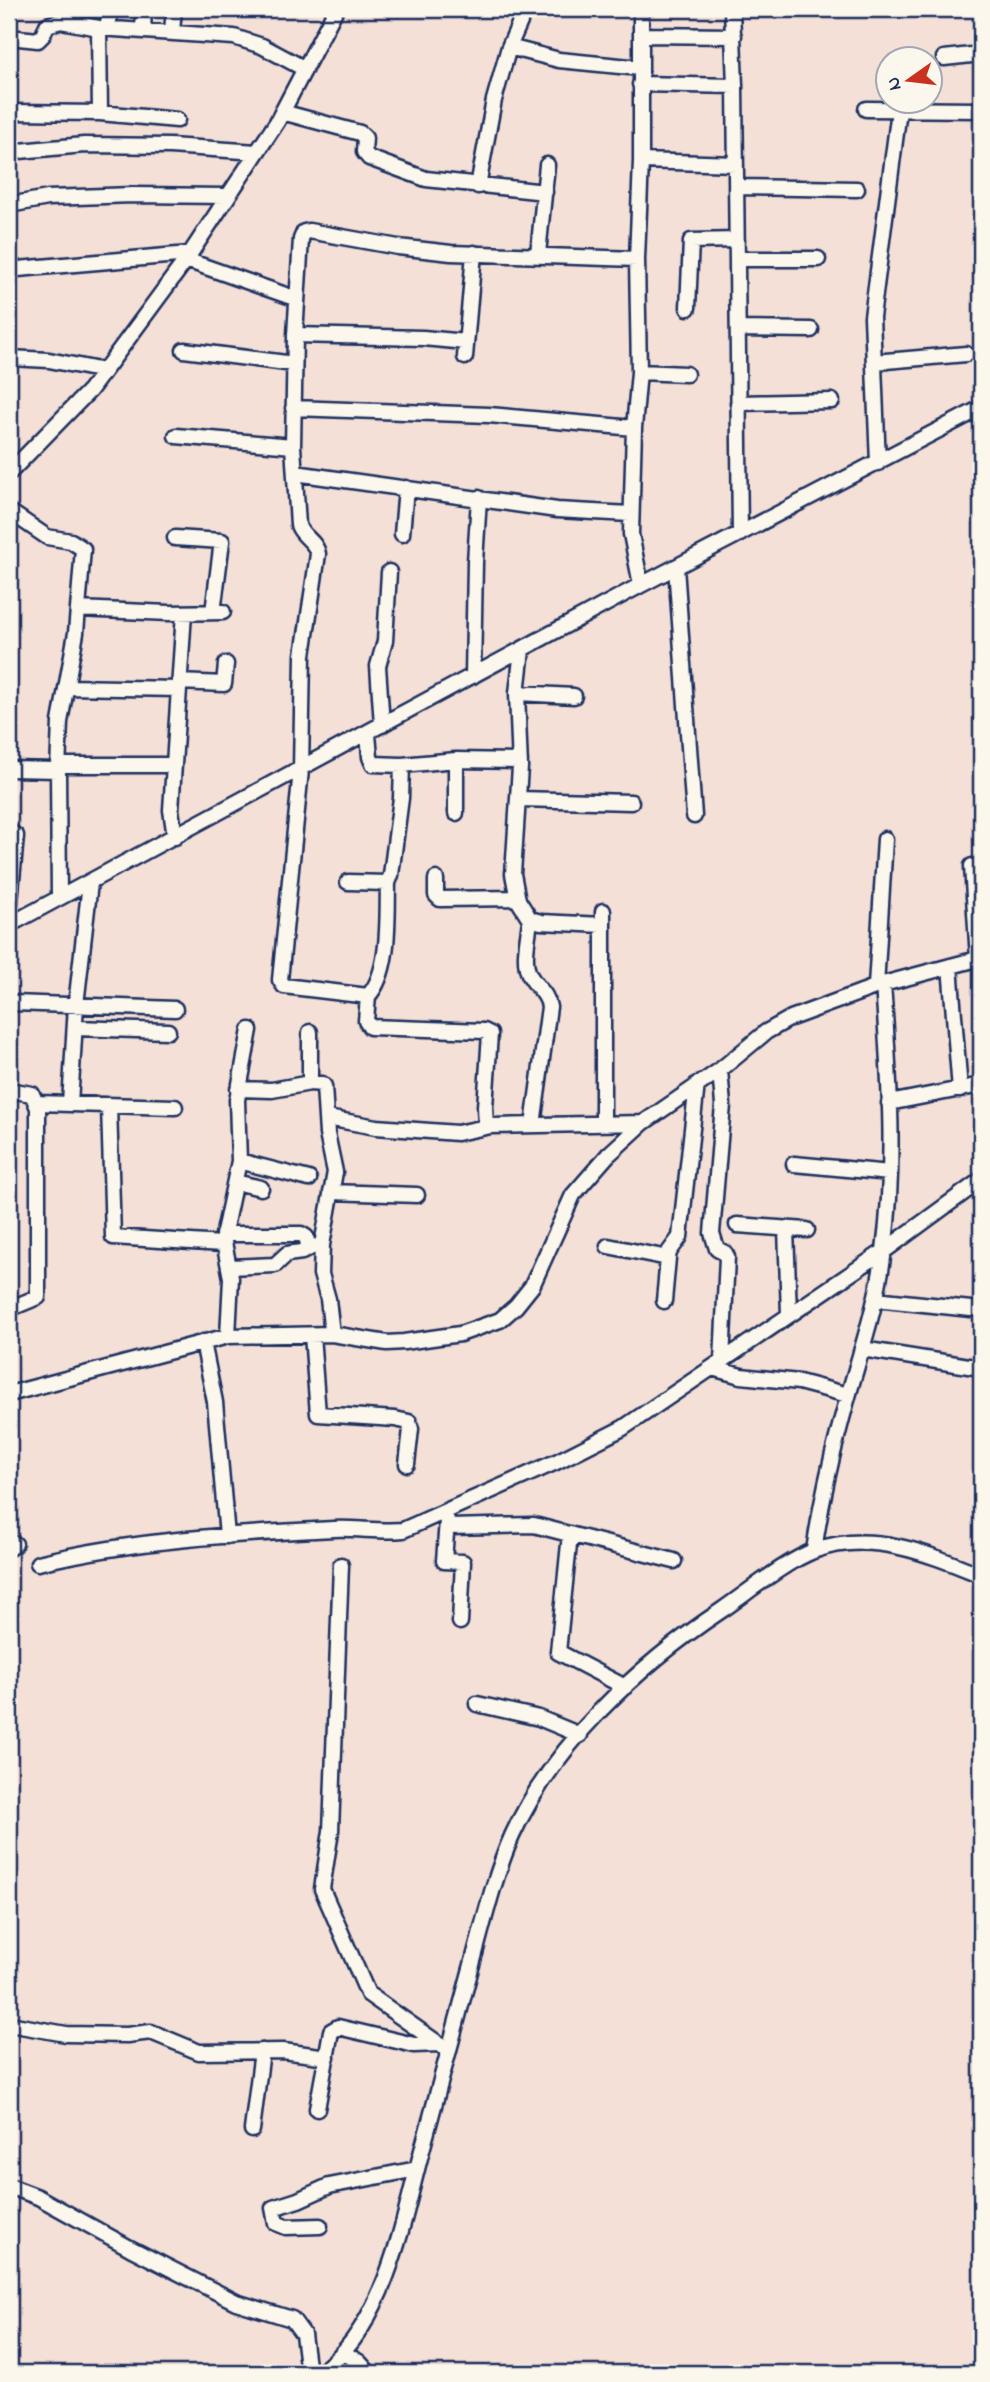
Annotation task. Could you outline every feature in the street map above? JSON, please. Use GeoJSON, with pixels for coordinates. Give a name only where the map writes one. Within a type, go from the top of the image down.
{"type":"FeatureCollection","features":[{"type":"Feature","properties":{"kind":"street"},"geometry":{"type":"LineString","coordinates":[[100,113],[103,28],[111,9]]}},
{"type":"Feature","properties":{"kind":"street"},"geometry":{"type":"LineString","coordinates":[[143,30],[144,9]]}},
{"type":"Feature","properties":{"kind":"street"},"geometry":{"type":"LineString","coordinates":[[172,31],[174,9]]}},
{"type":"Feature","properties":{"kind":"street"},"geometry":{"type":"LineString","coordinates":[[9,473],[90,390],[187,257],[282,113],[336,9]]}},
{"type":"Feature","properties":{"kind":"street"},"geometry":{"type":"LineString","coordinates":[[478,186],[494,100],[509,47],[520,22],[520,9]]}},
{"type":"Feature","properties":{"kind":"street"},"geometry":{"type":"LineString","coordinates":[[641,9],[639,372],[630,514],[641,585]]}},
{"type":"Feature","properties":{"kind":"street"},"geometry":{"type":"LineString","coordinates":[[732,9],[740,534]]}},
{"type":"Feature","properties":{"kind":"street"},"geometry":{"type":"LineString","coordinates":[[9,37],[38,40],[47,24],[61,21],[103,28],[234,37],[262,46],[304,69]]}},
{"type":"Feature","properties":{"kind":"street"},"geometry":{"type":"LineString","coordinates":[[641,36],[734,36]]}},
{"type":"Feature","properties":{"kind":"street"},"geometry":{"type":"LineString","coordinates":[[509,47],[559,60],[640,68]]}},
{"type":"Feature","properties":{"kind":"street"},"geometry":{"type":"LineString","coordinates":[[944,58],[981,54]]}},
{"type":"Feature","properties":{"kind":"street"},"geometry":{"type":"LineString","coordinates":[[640,84],[735,86]]}},
{"type":"Feature","properties":{"kind":"street"},"geometry":{"type":"LineString","coordinates":[[866,110],[874,110]]}},
{"type":"Feature","properties":{"kind":"street"},"geometry":{"type":"LineString","coordinates":[[944,110],[981,110]]}},
{"type":"Feature","properties":{"kind":"street"},"geometry":{"type":"LineString","coordinates":[[9,112],[100,113],[177,120]]}},
{"type":"Feature","properties":{"kind":"street"},"geometry":{"type":"LineString","coordinates":[[282,113],[360,133],[365,138],[366,156],[426,179],[545,192]]}},
{"type":"Feature","properties":{"kind":"street"},"geometry":{"type":"LineString","coordinates":[[878,463],[872,317],[898,116]]}},
{"type":"Feature","properties":{"kind":"street"},"geometry":{"type":"LineString","coordinates":[[9,152],[84,145],[170,146],[257,152]]}},
{"type":"Feature","properties":{"kind":"street"},"geometry":{"type":"LineString","coordinates":[[641,161],[736,163]]}},
{"type":"Feature","properties":{"kind":"street"},"geometry":{"type":"LineString","coordinates":[[538,254],[547,165]]}},
{"type":"Feature","properties":{"kind":"street"},"geometry":{"type":"LineString","coordinates":[[736,187],[857,189]]}},
{"type":"Feature","properties":{"kind":"street"},"geometry":{"type":"LineString","coordinates":[[9,205],[48,198],[227,196]]}},
{"type":"Feature","properties":{"kind":"street"},"geometry":{"type":"LineString","coordinates":[[368,996],[284,986],[280,980],[301,770],[303,655],[318,554],[317,548],[300,531],[293,446],[295,335],[301,239],[304,232],[309,231],[398,247],[451,253],[638,259]]}},
{"type":"Feature","properties":{"kind":"street"},"geometry":{"type":"LineString","coordinates":[[688,308],[691,240],[737,240]]}},
{"type":"Feature","properties":{"kind":"street"},"geometry":{"type":"LineString","coordinates":[[295,335],[423,338],[466,349],[474,253]]}},
{"type":"Feature","properties":{"kind":"street"},"geometry":{"type":"LineString","coordinates":[[18,269],[187,257],[297,299]]}},
{"type":"Feature","properties":{"kind":"street"},"geometry":{"type":"LineString","coordinates":[[737,259],[818,259]]}},
{"type":"Feature","properties":{"kind":"street"},"geometry":{"type":"LineString","coordinates":[[738,329],[811,330]]}},
{"type":"Feature","properties":{"kind":"street"},"geometry":{"type":"LineString","coordinates":[[184,350],[294,364]]}},
{"type":"Feature","properties":{"kind":"street"},"geometry":{"type":"LineString","coordinates":[[874,362],[966,354]]}},
{"type":"Feature","properties":{"kind":"street"},"geometry":{"type":"LineString","coordinates":[[9,358],[49,360],[104,371]]}},
{"type":"Feature","properties":{"kind":"street"},"geometry":{"type":"LineString","coordinates":[[639,372],[686,373]]}},
{"type":"Feature","properties":{"kind":"street"},"geometry":{"type":"LineString","coordinates":[[738,403],[832,401]]}},
{"type":"Feature","properties":{"kind":"street"},"geometry":{"type":"LineString","coordinates":[[293,408],[489,415],[634,428]]}},
{"type":"Feature","properties":{"kind":"street"},"geometry":{"type":"LineString","coordinates":[[9,831],[16,836],[9,903],[14,923],[641,585],[981,408]]}},
{"type":"Feature","properties":{"kind":"street"},"geometry":{"type":"LineString","coordinates":[[176,436],[293,446]]}},
{"type":"Feature","properties":{"kind":"street"},"geometry":{"type":"LineString","coordinates":[[295,473],[557,510],[630,514]]}},
{"type":"Feature","properties":{"kind":"street"},"geometry":{"type":"LineString","coordinates":[[402,534],[407,488]]}},
{"type":"Feature","properties":{"kind":"street"},"geometry":{"type":"LineString","coordinates":[[474,676],[479,498]]}},
{"type":"Feature","properties":{"kind":"street"},"geometry":{"type":"LineString","coordinates":[[9,511],[47,537],[71,541],[83,549],[78,609],[60,722],[59,898]]}},
{"type":"Feature","properties":{"kind":"street"},"geometry":{"type":"LineString","coordinates":[[78,609],[218,612],[222,541],[175,538]]}},
{"type":"Feature","properties":{"kind":"street"},"geometry":{"type":"LineString","coordinates":[[676,567],[694,816]]}},
{"type":"Feature","properties":{"kind":"street"},"geometry":{"type":"LineString","coordinates":[[382,725],[378,666],[385,642],[389,572]]}},
{"type":"Feature","properties":{"kind":"street"},"geometry":{"type":"LineString","coordinates":[[175,837],[171,810],[184,613]]}},
{"type":"Feature","properties":{"kind":"street"},"geometry":{"type":"LineString","coordinates":[[522,650],[517,693],[520,761],[513,874],[518,898],[530,919],[526,964],[532,979],[547,995],[549,1007],[533,1125]]}},
{"type":"Feature","properties":{"kind":"street"},"geometry":{"type":"LineString","coordinates":[[66,687],[224,684],[226,664]]}},
{"type":"Feature","properties":{"kind":"street"},"geometry":{"type":"LineString","coordinates":[[517,693],[574,696]]}},
{"type":"Feature","properties":{"kind":"street"},"geometry":{"type":"LineString","coordinates":[[368,734],[373,764],[402,765],[457,760],[520,761]]}},
{"type":"Feature","properties":{"kind":"street"},"geometry":{"type":"LineString","coordinates":[[456,813],[457,760]]}},
{"type":"Feature","properties":{"kind":"street"},"geometry":{"type":"LineString","coordinates":[[9,769],[173,765]]}},
{"type":"Feature","properties":{"kind":"street"},"geometry":{"type":"LineString","coordinates":[[402,765],[401,798],[388,883],[385,950],[376,988],[368,996],[366,1021],[370,1027],[484,1031],[491,1034],[486,1127]]}},
{"type":"Feature","properties":{"kind":"street"},"geometry":{"type":"LineString","coordinates":[[519,799],[631,802]]}},
{"type":"Feature","properties":{"kind":"street"},"geometry":{"type":"LineString","coordinates":[[814,1551],[820,1513],[848,1395],[875,1299],[884,1251],[890,1173],[890,1103],[880,985],[884,839]]}},
{"type":"Feature","properties":{"kind":"street"},"geometry":{"type":"LineString","coordinates":[[9,1394],[228,1336],[332,1334],[387,1343],[404,1342],[460,1334],[500,1320],[532,1286],[573,1195],[608,1155],[643,1123],[720,1070],[766,1032],[791,1018],[880,985],[980,958],[972,866]]}},
{"type":"Feature","properties":{"kind":"street"},"geometry":{"type":"LineString","coordinates":[[436,879],[436,895],[440,899],[518,898]]}},
{"type":"Feature","properties":{"kind":"street"},"geometry":{"type":"LineString","coordinates":[[348,881],[388,883]]}},
{"type":"Feature","properties":{"kind":"street"},"geometry":{"type":"LineString","coordinates":[[70,1104],[76,1006],[90,883]]}},
{"type":"Feature","properties":{"kind":"street"},"geometry":{"type":"LineString","coordinates":[[530,919],[541,922],[603,918],[603,1124]]}},
{"type":"Feature","properties":{"kind":"street"},"geometry":{"type":"LineString","coordinates":[[950,966],[960,1090]]}},
{"type":"Feature","properties":{"kind":"street"},"geometry":{"type":"LineString","coordinates":[[9,1006],[15,1003],[175,1009]]}},
{"type":"Feature","properties":{"kind":"street"},"geometry":{"type":"LineString","coordinates":[[75,1028],[168,1031]]}},
{"type":"Feature","properties":{"kind":"street"},"geometry":{"type":"LineString","coordinates":[[228,1336],[231,1285],[223,1239],[239,1161],[238,1089],[250,1030]]}},
{"type":"Feature","properties":{"kind":"street"},"geometry":{"type":"LineString","coordinates":[[310,1032],[310,1083]]}},
{"type":"Feature","properties":{"kind":"street"},"geometry":{"type":"LineString","coordinates":[[717,1365],[727,1258],[725,1253],[717,1249],[712,1233],[723,1105],[720,1070]]}},
{"type":"Feature","properties":{"kind":"street"},"geometry":{"type":"LineString","coordinates":[[238,1089],[272,1090],[310,1083],[324,1086],[327,1134],[335,1172],[315,1247],[328,1299],[332,1334]]}},
{"type":"Feature","properties":{"kind":"street"},"geometry":{"type":"LineString","coordinates":[[664,1301],[667,1258],[680,1237],[697,1084]]}},
{"type":"Feature","properties":{"kind":"street"},"geometry":{"type":"LineString","coordinates":[[890,1103],[981,1085]]}},
{"type":"Feature","properties":{"kind":"street"},"geometry":{"type":"LineString","coordinates":[[9,1090],[32,1094],[37,1103],[38,1297],[9,1309]]}},
{"type":"Feature","properties":{"kind":"street"},"geometry":{"type":"LineString","coordinates":[[37,1103],[175,1107]]}},
{"type":"Feature","properties":{"kind":"street"},"geometry":{"type":"LineString","coordinates":[[109,1105],[113,1237],[223,1239],[301,1234],[315,1247]]}},
{"type":"Feature","properties":{"kind":"street"},"geometry":{"type":"LineString","coordinates":[[327,1118],[376,1127],[457,1133],[486,1127],[643,1123]]}},
{"type":"Feature","properties":{"kind":"street"},"geometry":{"type":"LineString","coordinates":[[239,1161],[309,1179]]}},
{"type":"Feature","properties":{"kind":"street"},"geometry":{"type":"LineString","coordinates":[[794,1164],[890,1173]]}},
{"type":"Feature","properties":{"kind":"street"},"geometry":{"type":"LineString","coordinates":[[38,1563],[71,1555],[227,1536],[349,1528],[403,1530],[447,1519],[622,1428],[884,1251],[981,1180]]}},
{"type":"Feature","properties":{"kind":"street"},"geometry":{"type":"LineString","coordinates":[[235,1182],[261,1188]]}},
{"type":"Feature","properties":{"kind":"street"},"geometry":{"type":"LineString","coordinates":[[331,1192],[417,1195]]}},
{"type":"Feature","properties":{"kind":"street"},"geometry":{"type":"LineString","coordinates":[[737,1225],[807,1230]]}},
{"type":"Feature","properties":{"kind":"street"},"geometry":{"type":"LineString","coordinates":[[786,1228],[789,1314]]}},
{"type":"Feature","properties":{"kind":"street"},"geometry":{"type":"LineString","coordinates":[[608,1246],[667,1258]]}},
{"type":"Feature","properties":{"kind":"street"},"geometry":{"type":"LineString","coordinates":[[229,1267],[275,1265],[285,1255],[315,1247]]}},
{"type":"Feature","properties":{"kind":"street"},"geometry":{"type":"LineString","coordinates":[[875,1299],[971,1309]]}},
{"type":"Feature","properties":{"kind":"street"},"geometry":{"type":"LineString","coordinates":[[312,1335],[318,1414],[409,1422],[411,1429],[407,1464]]}},
{"type":"Feature","properties":{"kind":"street"},"geometry":{"type":"LineString","coordinates":[[204,1342],[215,1402],[227,1536]]}},
{"type":"Feature","properties":{"kind":"street"},"geometry":{"type":"LineString","coordinates":[[862,1349],[981,1368]]}},
{"type":"Feature","properties":{"kind":"street"},"geometry":{"type":"LineString","coordinates":[[717,1365],[741,1376],[799,1382],[848,1395]]}},
{"type":"Feature","properties":{"kind":"street"},"geometry":{"type":"LineString","coordinates":[[447,1519],[534,1525],[674,1560]]}},
{"type":"Feature","properties":{"kind":"street"},"geometry":{"type":"LineString","coordinates":[[447,1519],[444,1561],[463,1562],[460,1622]]}},
{"type":"Feature","properties":{"kind":"street"},"geometry":{"type":"LineString","coordinates":[[570,1534],[558,1652],[625,1687]]}},
{"type":"Feature","properties":{"kind":"street"},"geometry":{"type":"LineString","coordinates":[[319,2373],[343,2352],[367,2317],[393,2263],[445,2047],[511,1839],[559,1758],[625,1687],[663,1653],[713,1616],[814,1551],[847,1543],[880,1544],[928,1553],[981,1575]]}},
{"type":"Feature","properties":{"kind":"street"},"geometry":{"type":"LineString","coordinates":[[341,1565],[331,1831],[322,1889],[368,1994],[445,2047]]}},
{"type":"Feature","properties":{"kind":"street"},"geometry":{"type":"LineString","coordinates":[[477,1704],[539,1718],[580,1735]]}},
{"type":"Feature","properties":{"kind":"street"},"geometry":{"type":"LineString","coordinates":[[9,2024],[66,2034],[127,2035],[151,2032],[200,2052],[283,2050],[327,2057]]}},
{"type":"Feature","properties":{"kind":"street"},"geometry":{"type":"LineString","coordinates":[[317,2109],[331,2031],[338,2027],[414,2045],[445,2047]]}},
{"type":"Feature","properties":{"kind":"street"},"geometry":{"type":"LineString","coordinates":[[252,2130],[262,2051]]}},
{"type":"Feature","properties":{"kind":"street"},"geometry":{"type":"LineString","coordinates":[[320,2226],[281,2227],[276,2223],[273,2208],[338,2184],[417,2169]]}},
{"type":"Feature","properties":{"kind":"street"},"geometry":{"type":"LineString","coordinates":[[9,2186],[38,2197],[236,2302],[292,2319],[303,2334],[308,2373]]}},
{"type":"Feature","properties":{"kind":"street"},"geometry":{"type":"LineString","coordinates":[[343,2352],[359,2362],[369,2373]]}}]}
